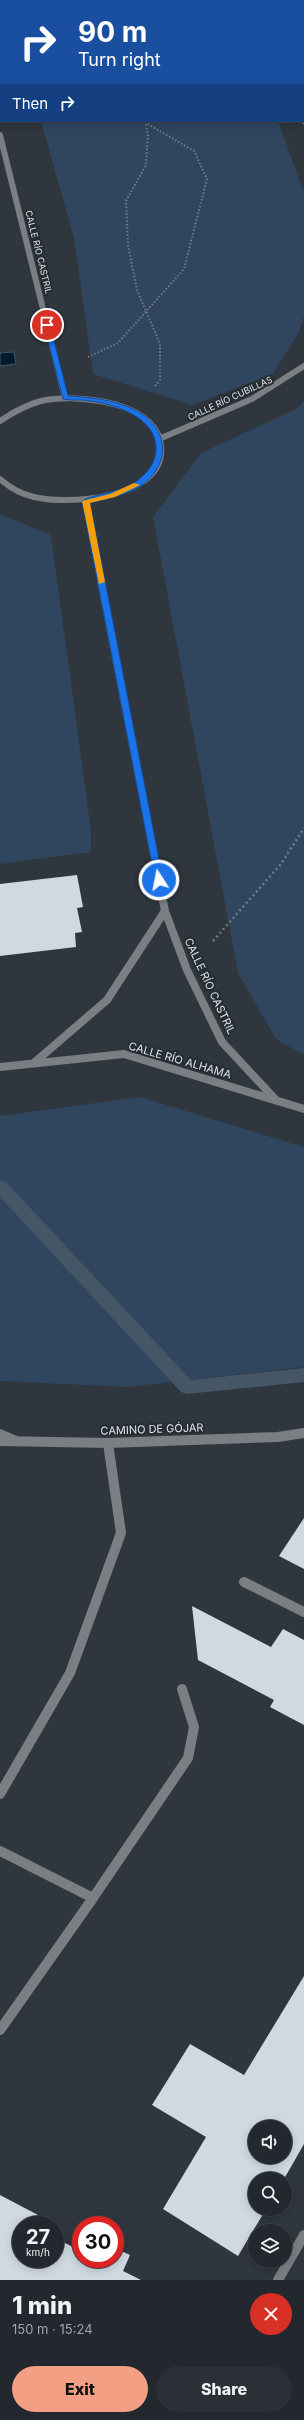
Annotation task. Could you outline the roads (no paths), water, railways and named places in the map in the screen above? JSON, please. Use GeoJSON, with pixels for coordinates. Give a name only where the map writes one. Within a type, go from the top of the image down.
{"type":"FeatureCollection","features":[{"type":"Feature","properties":{"kind":"street","name":"CALLE RÍO CASTRIL"},"geometry":{"type":"LineString","coordinates":[[0,135],[65,398]]}},
{"type":"Feature","properties":{"kind":"street","name":"CALLE RÍO CUBILLAS"},"geometry":{"type":"LineString","coordinates":[[159,439],[239,406],[282,384],[304,366]]}},
{"type":"Feature","properties":{"kind":"street"},"geometry":{"type":"LineString","coordinates":[[0,421],[17,410],[40,401],[65,398],[91,399],[109,402],[136,413],[151,425],[159,439],[160,456],[152,472],[135,486],[112,496],[86,501],[55,501],[27,495],[0,479]]}},
{"type":"Feature","properties":{"kind":"street","name":"CALLE RÍO CASTRIL"},"geometry":{"type":"LineString","coordinates":[[86,501],[165,911],[187,970],[222,1042],[277,1100]]}},
{"type":"Feature","properties":{"kind":"street"},"geometry":{"type":"LineString","coordinates":[[35,1062],[107,1000],[165,911]]}},
{"type":"Feature","properties":{"kind":"street","name":"CALLE RÍO ALHAMA"},"geometry":{"type":"LineString","coordinates":[[0,1068],[35,1062],[124,1054],[304,1108]]}},
{"type":"Feature","properties":{"kind":"street","name":"CAMINO DE GÓJAR"},"geometry":{"type":"LineString","coordinates":[[0,1441],[14,1440],[108,1443],[278,1437],[304,1433]]}},
{"type":"Feature","properties":{"kind":"street"},"geometry":{"type":"LineString","coordinates":[[0,1434],[14,1440]]}},
{"type":"Feature","properties":{"kind":"street"},"geometry":{"type":"LineString","coordinates":[[0,1794],[70,1673],[121,1533],[108,1443]]}},
{"type":"Feature","properties":{"kind":"street"},"geometry":{"type":"LineString","coordinates":[[244,1582],[304,1612]]}},
{"type":"Feature","properties":{"kind":"street"},"geometry":{"type":"LineString","coordinates":[[0,2030],[93,1898],[188,1758],[194,1727],[182,1689]]}},
{"type":"Feature","properties":{"kind":"street"},"geometry":{"type":"LineString","coordinates":[[0,1851],[93,1898]]}},
{"type":"Feature","properties":{"kind":"street"},"geometry":{"type":"LineString","coordinates":[[278,2280],[304,2235]]}},
{"type":"Feature","properties":{"kind":"waterway"},"geometry":{"type":"LineString","coordinates":[[0,1186],[187,1387],[304,1375]]}}]}
